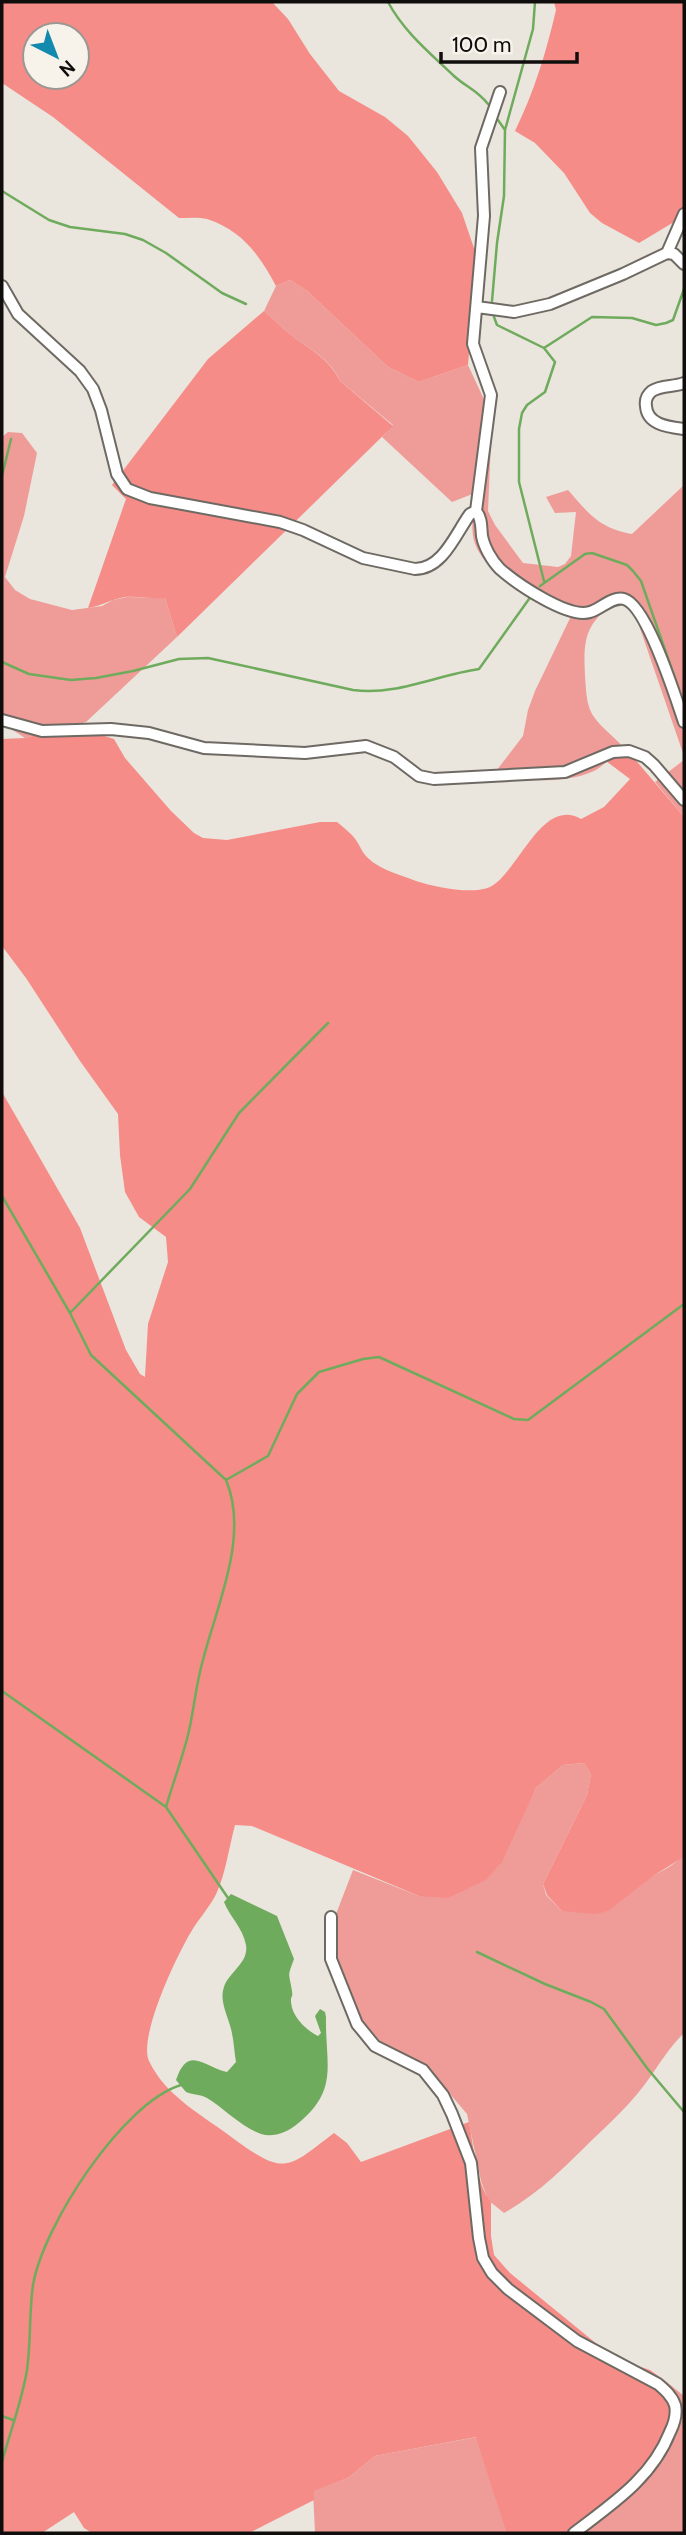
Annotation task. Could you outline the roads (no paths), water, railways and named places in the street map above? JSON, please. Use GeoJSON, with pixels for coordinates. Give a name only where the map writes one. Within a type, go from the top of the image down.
{"type":"FeatureCollection","features":[{"type":"Feature","properties":{"kind":"street"},"geometry":{"type":"LineString","coordinates":[[500,92],[481,148],[484,216],[473,344],[491,395],[476,511],[481,521],[482,539],[498,567],[551,603],[583,614],[615,599],[627,600],[647,626],[684,722]]}},
{"type":"Feature","properties":{"kind":"street"},"geometry":{"type":"LineString","coordinates":[[667,253],[684,214]]}},
{"type":"Feature","properties":{"kind":"street"},"geometry":{"type":"LineString","coordinates":[[477,307],[514,312],[538,307],[615,278],[667,253],[674,254],[684,264]]}},
{"type":"Feature","properties":{"kind":"street"},"geometry":{"type":"LineString","coordinates":[[2,286],[18,314],[80,371],[93,389],[102,410],[117,474],[123,485],[135,493],[280,522],[363,558],[415,569],[423,569],[435,563],[470,514],[476,511]]}},
{"type":"Feature","properties":{"kind":"street"},"geometry":{"type":"LineString","coordinates":[[684,383],[654,390],[648,395],[646,405],[648,415],[656,422],[684,429]]}},
{"type":"Feature","properties":{"kind":"street"},"geometry":{"type":"LineString","coordinates":[[2,720],[42,731],[111,729],[149,733],[204,748],[304,753],[366,746],[394,757],[419,776],[434,779],[565,772],[613,752],[634,752],[654,765],[684,800]]}},
{"type":"Feature","properties":{"kind":"street"},"geometry":{"type":"LineString","coordinates":[[331,1917],[331,1959],[357,2024],[375,2046],[423,2070],[443,2095],[452,2114],[471,2163],[479,2238],[483,2258],[492,2273],[515,2295],[577,2341],[658,2384],[675,2404],[674,2422],[650,2468],[636,2484],[574,2533]]}},
{"type":"Feature","properties":{"kind":"waterway"},"geometry":{"type":"LineString","coordinates":[[388,2],[418,42],[488,104]]}},
{"type":"Feature","properties":{"kind":"waterway"},"geometry":{"type":"LineString","coordinates":[[492,301],[504,196],[505,130],[533,29],[535,2]]}},
{"type":"Feature","properties":{"kind":"waterway"},"geometry":{"type":"LineString","coordinates":[[498,120],[505,130]]}},
{"type":"Feature","properties":{"kind":"waterway"},"geometry":{"type":"LineString","coordinates":[[2,191],[49,220],[70,227],[125,234],[143,240],[222,293],[246,304]]}},
{"type":"Feature","properties":{"kind":"waterway"},"geometry":{"type":"LineString","coordinates":[[544,348],[592,317],[632,318],[656,325],[666,323],[673,320],[684,289]]}},
{"type":"Feature","properties":{"kind":"waterway"},"geometry":{"type":"LineString","coordinates":[[494,317],[497,325],[544,348],[555,362],[545,392],[527,405],[522,413],[519,429],[519,482],[544,581]]}},
{"type":"Feature","properties":{"kind":"waterway"},"geometry":{"type":"LineString","coordinates":[[2,476],[11,439]]}},
{"type":"Feature","properties":{"kind":"waterway"},"geometry":{"type":"LineString","coordinates":[[540,586],[585,554],[592,553],[627,565],[641,581],[678,687]]}},
{"type":"Feature","properties":{"kind":"waterway"},"geometry":{"type":"LineString","coordinates":[[2,662],[29,674],[71,680],[133,671],[179,659],[208,658],[353,690],[385,690],[479,669],[529,599]]}},
{"type":"Feature","properties":{"kind":"waterway"},"geometry":{"type":"LineString","coordinates":[[70,1313],[190,1189],[239,1113],[328,1023]]}},
{"type":"Feature","properties":{"kind":"waterway"},"geometry":{"type":"LineString","coordinates":[[2,1196],[70,1313],[91,1355],[226,1480],[233,1503],[234,1527],[227,1576],[200,1672],[186,1744],[166,1807]]}},
{"type":"Feature","properties":{"kind":"waterway"},"geometry":{"type":"LineString","coordinates":[[226,1480],[268,1456],[297,1394],[319,1372],[379,1357],[514,1419],[528,1420],[684,1304]]}},
{"type":"Feature","properties":{"kind":"waterway"},"geometry":{"type":"LineString","coordinates":[[2,1691],[166,1807],[228,1898]]}},
{"type":"Feature","properties":{"kind":"waterway"},"geometry":{"type":"LineString","coordinates":[[477,1952],[604,2009],[647,2068],[684,2112]]}},
{"type":"Feature","properties":{"kind":"waterway"},"geometry":{"type":"LineString","coordinates":[[2,2462],[27,2370],[33,2285],[52,2231],[89,2170],[111,2141],[134,2116],[158,2096],[181,2085]]}},
{"type":"Feature","properties":{"kind":"waterway"},"geometry":{"type":"LineString","coordinates":[[2,2416],[13,2420]]}}]}
